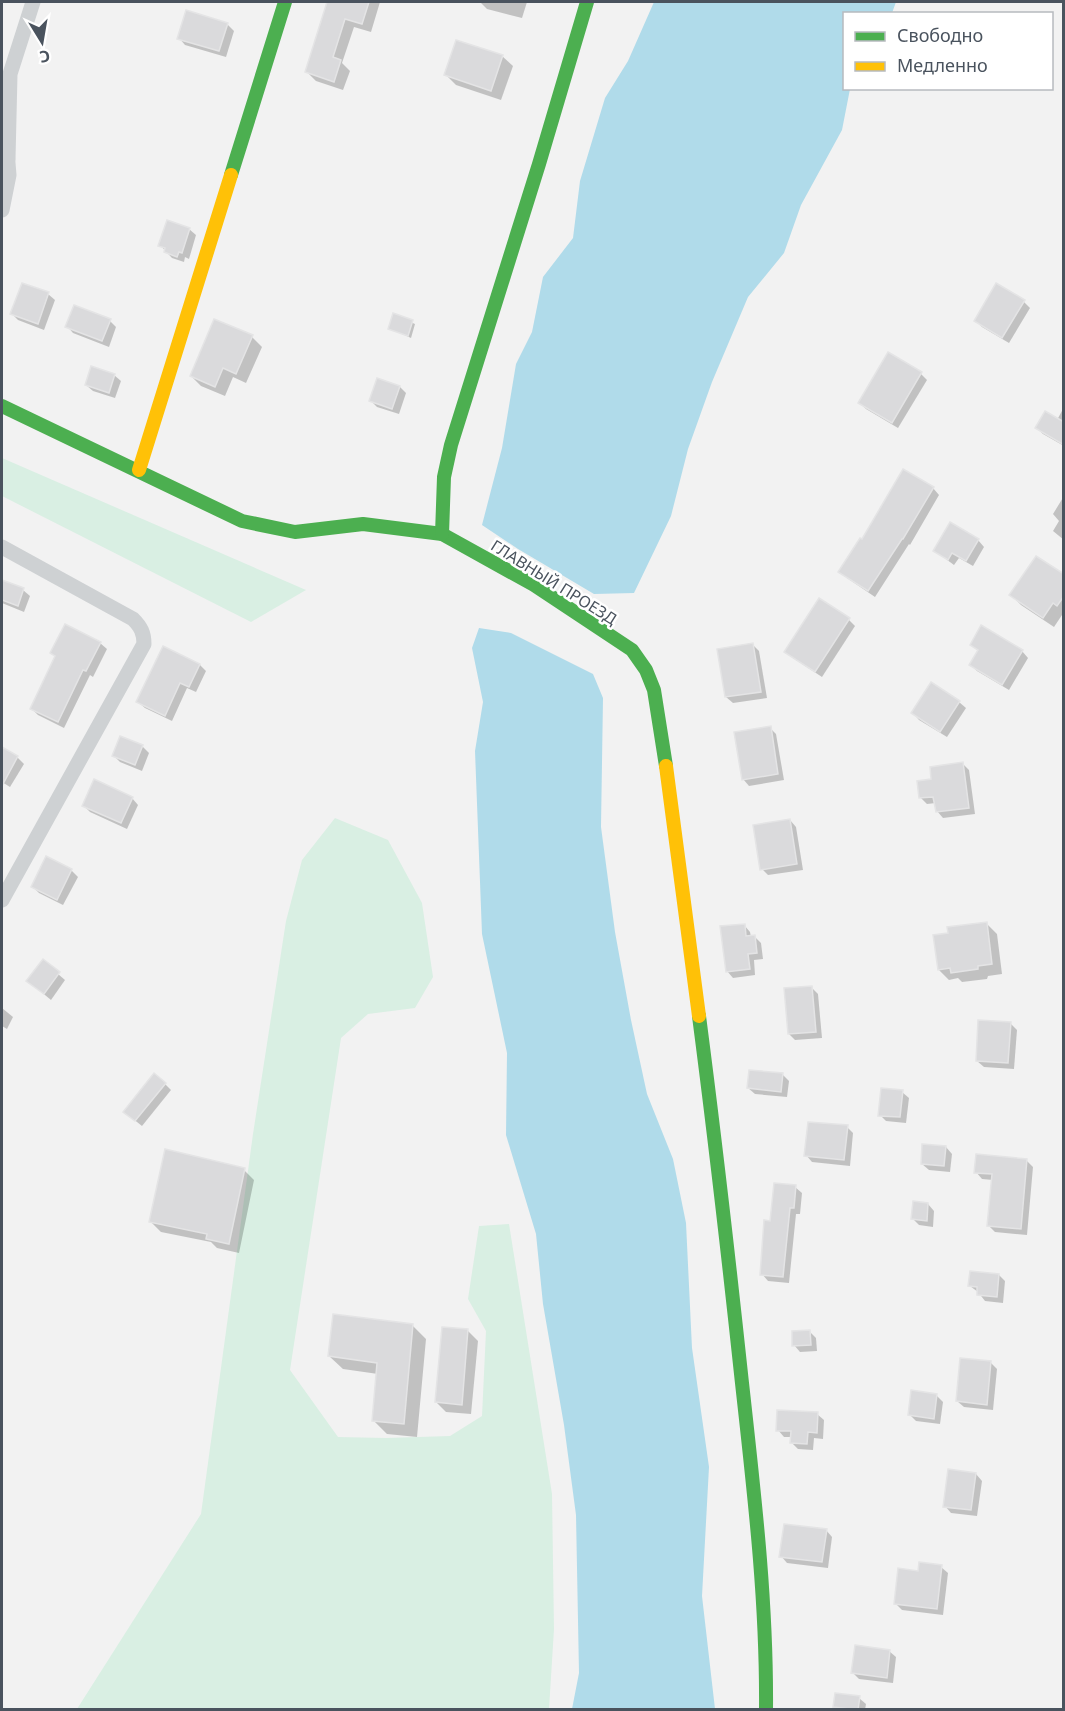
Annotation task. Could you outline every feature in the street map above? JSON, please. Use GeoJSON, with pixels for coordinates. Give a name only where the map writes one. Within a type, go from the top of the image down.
{"type":"FeatureCollection","features":[{"type":"Feature","properties":{"kind":"street"},"geometry":{"type":"LineString","coordinates":[[2,210],[9,175],[10,74],[33,2]]}},
{"type":"Feature","properties":{"kind":"street"},"geometry":{"type":"LineString","coordinates":[[139,470],[285,2]]}},
{"type":"Feature","properties":{"kind":"street"},"geometry":{"type":"LineString","coordinates":[[2,406],[242,521],[295,532],[363,524],[442,534],[444,477],[451,445],[587,2]]}},
{"type":"Feature","properties":{"kind":"street"},"geometry":{"type":"LineString","coordinates":[[2,122],[8,159]]}},
{"type":"Feature","properties":{"kind":"street","name":"ГЛАВНЫЙ ПРОЕЗД"},"geometry":{"type":"LineString","coordinates":[[442,534],[534,585],[632,650],[644,664],[653,681],[729,1258],[765,1602],[767,1669],[765,1710]]}},
{"type":"Feature","properties":{"kind":"street"},"geometry":{"type":"LineString","coordinates":[[2,546],[133,619],[140,626],[144,635],[144,644],[2,900]]}},
{"type":"Feature","properties":{"kind":"green space"},"geometry":{"type":"Polygon","coordinates":[[[2,458],[306,590],[251,622],[2,496],[2,458]]]}},
{"type":"Feature","properties":{"kind":"green space"},"geometry":{"type":"Polygon","coordinates":[[[335,818],[388,840],[422,903],[433,977],[415,1008],[368,1014],[341,1038],[290,1370],[338,1437],[450,1436],[482,1416],[486,1331],[468,1299],[479,1226],[509,1224],[552,1494],[554,1629],[549,1709],[77,1709],[201,1514],[253,1134],[286,921],[302,860],[335,818]]]}},
{"type":"Feature","properties":{"kind":"water"},"geometry":{"type":"Polygon","coordinates":[[[654,2],[896,2],[892,12],[843,12],[843,90],[850,90],[842,130],[801,205],[784,253],[748,297],[712,382],[688,449],[671,516],[634,593],[594,594],[482,525],[502,448],[516,364],[532,332],[543,277],[573,238],[580,181],[605,98],[628,61],[654,2]]]}},
{"type":"Feature","properties":{"kind":"water"},"geometry":{"type":"Polygon","coordinates":[[[479,628],[511,633],[593,674],[603,698],[601,827],[615,932],[647,1094],[673,1159],[686,1223],[692,1348],[709,1467],[702,1596],[715,1709],[572,1709],[579,1673],[576,1515],[564,1425],[543,1304],[536,1234],[506,1135],[507,1053],[482,934],[475,751],[483,702],[472,648],[479,628]]]}},
{"type":"Feature","properties":{"kind":"building"},"geometry":{"type":"Polygon","coordinates":[[[327,2],[369,2],[362,24],[345,19],[333,57],[341,60],[334,82],[305,72],[327,2]]]}},
{"type":"Feature","properties":{"kind":"building"},"geometry":{"type":"Polygon","coordinates":[[[186,10],[228,23],[219,51],[177,39],[186,10]]]}},
{"type":"Feature","properties":{"kind":"building"},"geometry":{"type":"Polygon","coordinates":[[[456,40],[503,55],[491,91],[444,75],[456,40]]]}},
{"type":"Feature","properties":{"kind":"building"},"geometry":{"type":"Polygon","coordinates":[[[167,220],[190,228],[182,253],[179,252],[177,257],[164,252],[165,248],[158,246],[167,220]]]}},
{"type":"Feature","properties":{"kind":"building"},"geometry":{"type":"Polygon","coordinates":[[[22,283],[49,292],[38,324],[10,314],[22,283]]]}},
{"type":"Feature","properties":{"kind":"building"},"geometry":{"type":"Polygon","coordinates":[[[996,283],[1025,300],[1002,338],[974,321],[996,283]]]}},
{"type":"Feature","properties":{"kind":"building"},"geometry":{"type":"Polygon","coordinates":[[[74,305],[111,319],[102,341],[65,327],[74,305]]]}},
{"type":"Feature","properties":{"kind":"building"},"geometry":{"type":"Polygon","coordinates":[[[393,313],[413,320],[408,336],[388,329],[393,313]]]}},
{"type":"Feature","properties":{"kind":"building"},"geometry":{"type":"Polygon","coordinates":[[[214,319],[253,335],[236,374],[223,368],[215,387],[190,376],[214,319]]]}},
{"type":"Feature","properties":{"kind":"building"},"geometry":{"type":"Polygon","coordinates":[[[888,352],[922,372],[892,423],[858,403],[888,352]]]}},
{"type":"Feature","properties":{"kind":"building"},"geometry":{"type":"Polygon","coordinates":[[[91,366],[115,374],[109,393],[85,385],[91,366]]]}},
{"type":"Feature","properties":{"kind":"building"},"geometry":{"type":"Polygon","coordinates":[[[377,378],[400,386],[392,409],[369,401],[377,378]]]}},
{"type":"Feature","properties":{"kind":"building"},"geometry":{"type":"Polygon","coordinates":[[[1045,411],[1064,422],[1064,445],[1035,428],[1045,411]]]}},
{"type":"Feature","properties":{"kind":"building"},"geometry":{"type":"Polygon","coordinates":[[[903,469],[934,487],[868,591],[838,572],[860,538],[862,539],[903,469]]]}},
{"type":"Feature","properties":{"kind":"building"},"geometry":{"type":"Polygon","coordinates":[[[950,522],[979,539],[966,561],[952,553],[948,560],[933,551],[950,522]]]}},
{"type":"Feature","properties":{"kind":"building"},"geometry":{"type":"Polygon","coordinates":[[[1036,556],[1064,574],[1064,596],[1057,606],[1053,603],[1043,618],[1009,595],[1036,556]]]}},
{"type":"Feature","properties":{"kind":"building"},"geometry":{"type":"Polygon","coordinates":[[[2,580],[24,588],[18,606],[2,600],[2,580]]]}},
{"type":"Feature","properties":{"kind":"building"},"geometry":{"type":"Polygon","coordinates":[[[819,598],[850,618],[815,672],[784,652],[819,598]]]}},
{"type":"Feature","properties":{"kind":"building"},"geometry":{"type":"Polygon","coordinates":[[[65,624],[101,642],[86,671],[83,670],[58,722],[30,709],[55,656],[50,653],[65,624]]]}},
{"type":"Feature","properties":{"kind":"building"},"geometry":{"type":"Polygon","coordinates":[[[981,625],[1023,650],[1002,685],[969,665],[978,650],[970,645],[981,625]]]}},
{"type":"Feature","properties":{"kind":"building"},"geometry":{"type":"Polygon","coordinates":[[[753,643],[761,692],[725,697],[717,649],[753,643]]]}},
{"type":"Feature","properties":{"kind":"building"},"geometry":{"type":"Polygon","coordinates":[[[163,646],[200,664],[189,687],[180,683],[165,716],[136,702],[163,646]]]}},
{"type":"Feature","properties":{"kind":"building"},"geometry":{"type":"Polygon","coordinates":[[[931,682],[960,701],[940,732],[911,713],[931,682]]]}},
{"type":"Feature","properties":{"kind":"building"},"geometry":{"type":"Polygon","coordinates":[[[771,726],[778,774],[742,780],[734,732],[771,726]]]}},
{"type":"Feature","properties":{"kind":"building"},"geometry":{"type":"Polygon","coordinates":[[[120,736],[143,745],[135,765],[112,756],[120,736]]]}},
{"type":"Feature","properties":{"kind":"building"},"geometry":{"type":"Polygon","coordinates":[[[2,747],[18,756],[2,786],[2,747]]]}},
{"type":"Feature","properties":{"kind":"building"},"geometry":{"type":"Polygon","coordinates":[[[963,762],[969,808],[936,812],[933,797],[919,798],[917,781],[931,779],[930,767],[963,762]]]}},
{"type":"Feature","properties":{"kind":"building"},"geometry":{"type":"Polygon","coordinates":[[[94,779],[133,797],[121,823],[82,806],[94,779]]]}},
{"type":"Feature","properties":{"kind":"building"},"geometry":{"type":"Polygon","coordinates":[[[790,819],[797,864],[760,870],[753,825],[790,819]]]}},
{"type":"Feature","properties":{"kind":"building"},"geometry":{"type":"Polygon","coordinates":[[[46,856],[72,869],[57,900],[31,887],[46,856]]]}},
{"type":"Feature","properties":{"kind":"building"},"geometry":{"type":"Polygon","coordinates":[[[987,922],[992,964],[978,966],[978,969],[951,973],[950,968],[938,970],[933,935],[948,933],[947,927],[987,922]]]}},
{"type":"Feature","properties":{"kind":"building"},"geometry":{"type":"Polygon","coordinates":[[[745,924],[746,936],[755,935],[757,953],[748,954],[750,969],[726,972],[720,926],[745,924]]]}},
{"type":"Feature","properties":{"kind":"building"},"geometry":{"type":"Polygon","coordinates":[[[43,959],[60,972],[44,994],[26,981],[43,959]]]}},
{"type":"Feature","properties":{"kind":"building"},"geometry":{"type":"Polygon","coordinates":[[[812,986],[816,1032],[788,1034],[784,988],[812,986]]]}},
{"type":"Feature","properties":{"kind":"building"},"geometry":{"type":"Polygon","coordinates":[[[978,1020],[1011,1022],[1008,1063],[976,1061],[978,1020]]]}},
{"type":"Feature","properties":{"kind":"building"},"geometry":{"type":"Polygon","coordinates":[[[749,1070],[783,1073],[781,1092],[747,1088],[749,1070]]]}},
{"type":"Feature","properties":{"kind":"building"},"geometry":{"type":"Polygon","coordinates":[[[154,1073],[166,1083],[135,1121],[123,1112],[154,1073]]]}},
{"type":"Feature","properties":{"kind":"building"},"geometry":{"type":"Polygon","coordinates":[[[881,1088],[903,1090],[900,1117],[878,1116],[881,1088]]]}},
{"type":"Feature","properties":{"kind":"building"},"geometry":{"type":"Polygon","coordinates":[[[808,1122],[848,1125],[844,1160],[804,1156],[808,1122]]]}},
{"type":"Feature","properties":{"kind":"building"},"geometry":{"type":"Polygon","coordinates":[[[922,1144],[946,1146],[944,1166],[921,1164],[922,1144]]]}},
{"type":"Feature","properties":{"kind":"building"},"geometry":{"type":"Polygon","coordinates":[[[165,1149],[245,1168],[229,1244],[206,1239],[207,1234],[149,1222],[165,1149]]]}},
{"type":"Feature","properties":{"kind":"building"},"geometry":{"type":"Polygon","coordinates":[[[976,1154],[1027,1159],[1021,1229],[987,1226],[992,1174],[974,1173],[976,1154]]]}},
{"type":"Feature","properties":{"kind":"building"},"geometry":{"type":"Polygon","coordinates":[[[774,1183],[796,1185],[794,1208],[790,1208],[783,1277],[760,1275],[764,1220],[770,1221],[774,1183]]]}},
{"type":"Feature","properties":{"kind":"building"},"geometry":{"type":"Polygon","coordinates":[[[913,1201],[928,1203],[927,1221],[911,1219],[913,1201]]]}},
{"type":"Feature","properties":{"kind":"building"},"geometry":{"type":"Polygon","coordinates":[[[970,1271],[999,1274],[997,1297],[977,1295],[977,1287],[968,1286],[970,1271]]]}},
{"type":"Feature","properties":{"kind":"building"},"geometry":{"type":"Polygon","coordinates":[[[333,1314],[413,1324],[404,1424],[372,1421],[377,1363],[328,1356],[333,1314]]]}},
{"type":"Feature","properties":{"kind":"building"},"geometry":{"type":"Polygon","coordinates":[[[442,1327],[468,1329],[462,1405],[435,1402],[442,1327]]]}},
{"type":"Feature","properties":{"kind":"building"},"geometry":{"type":"Polygon","coordinates":[[[810,1330],[811,1345],[792,1346],[792,1331],[810,1330]]]}},
{"type":"Feature","properties":{"kind":"building"},"geometry":{"type":"Polygon","coordinates":[[[960,1358],[991,1361],[987,1405],[956,1401],[960,1358]]]}},
{"type":"Feature","properties":{"kind":"building"},"geometry":{"type":"Polygon","coordinates":[[[911,1390],[937,1394],[934,1419],[908,1415],[911,1390]]]}},
{"type":"Feature","properties":{"kind":"building"},"geometry":{"type":"Polygon","coordinates":[[[777,1410],[818,1412],[817,1433],[808,1432],[807,1444],[790,1443],[791,1431],[776,1431],[777,1410]]]}},
{"type":"Feature","properties":{"kind":"building"},"geometry":{"type":"Polygon","coordinates":[[[948,1469],[976,1473],[971,1510],[943,1507],[948,1469]]]}},
{"type":"Feature","properties":{"kind":"building"},"geometry":{"type":"Polygon","coordinates":[[[784,1524],[827,1529],[822,1562],[779,1557],[784,1524]]]}},
{"type":"Feature","properties":{"kind":"building"},"geometry":{"type":"Polygon","coordinates":[[[919,1562],[942,1565],[937,1609],[894,1604],[898,1568],[918,1571],[919,1562]]]}},
{"type":"Feature","properties":{"kind":"building"},"geometry":{"type":"Polygon","coordinates":[[[855,1645],[890,1650],[887,1678],[851,1673],[855,1645]]]}},
{"type":"Feature","properties":{"kind":"building"},"geometry":{"type":"Polygon","coordinates":[[[835,1693],[860,1696],[858,1710],[833,1707],[835,1693]]]}},
{"type":"Feature","properties":{"kind":"traffic: fast"},"geometry":{"type":"LineString","coordinates":[[231,175],[285,2]]}},
{"type":"Feature","properties":{"kind":"traffic: fast"},"geometry":{"type":"LineString","coordinates":[[442,534],[444,477],[451,445],[587,2]]}},
{"type":"Feature","properties":{"kind":"traffic: fast"},"geometry":{"type":"LineString","coordinates":[[2,406],[242,521],[295,532],[363,524],[442,534],[534,585],[632,650],[646,670],[654,690],[666,766]]}},
{"type":"Feature","properties":{"kind":"traffic: fast"},"geometry":{"type":"LineString","coordinates":[[699,1016],[755,1505],[762,1587],[766,1710]]}},
{"type":"Feature","properties":{"kind":"traffic: slow"},"geometry":{"type":"LineString","coordinates":[[139,470],[231,175]]}},
{"type":"Feature","properties":{"kind":"traffic: slow"},"geometry":{"type":"LineString","coordinates":[[666,766],[699,1016]]}}]}
